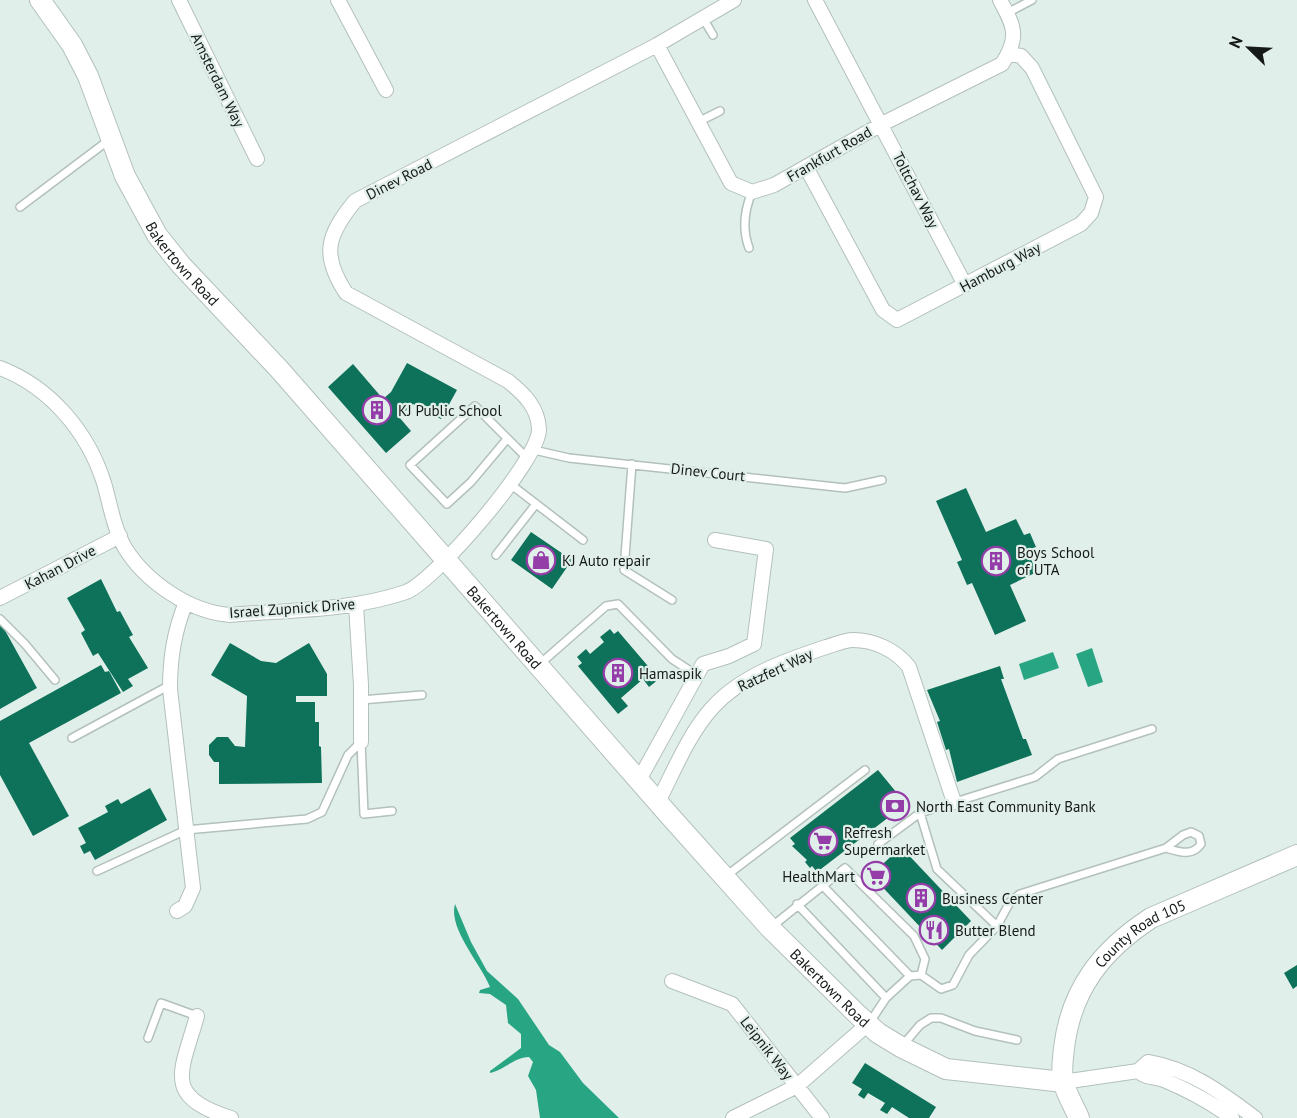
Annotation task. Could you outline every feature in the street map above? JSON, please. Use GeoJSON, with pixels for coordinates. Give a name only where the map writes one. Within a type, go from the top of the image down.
{"type":"FeatureCollection","features":[{"type":"Feature","properties":{"kind":"street","name":"Bakertown Road"},"geometry":{"type":"LineString","coordinates":[[40,0],[72,45],[88,76],[125,176],[157,235],[181,266],[279,369],[770,928],[868,1024],[902,1047],[946,1069],[1063,1082]]}},
{"type":"Feature","properties":{"kind":"street","name":"Amsterdam Way"},"geometry":{"type":"LineString","coordinates":[[179,0],[257,159]]}},
{"type":"Feature","properties":{"kind":"street"},"geometry":{"type":"LineString","coordinates":[[338,0],[386,90]]}},
{"type":"Feature","properties":{"kind":"street","name":"Dinev Road"},"geometry":{"type":"LineString","coordinates":[[531,455],[539,430],[535,409],[524,394],[508,381],[346,293],[333,273],[330,248],[338,222],[355,201],[657,45],[734,0]]}},
{"type":"Feature","properties":{"kind":"street","name":"Toltchav Way"},"geometry":{"type":"LineString","coordinates":[[815,0],[965,285]]}},
{"type":"Feature","properties":{"kind":"street"},"geometry":{"type":"LineString","coordinates":[[1000,0],[1014,27],[1009,54]]}},
{"type":"Feature","properties":{"kind":"street"},"geometry":{"type":"LineString","coordinates":[[657,45],[732,183],[752,192]]}},
{"type":"Feature","properties":{"kind":"street","name":"Frankfurt Road"},"geometry":{"type":"LineString","coordinates":[[752,192],[774,185],[882,124],[1002,64],[1009,54]]}},
{"type":"Feature","properties":{"kind":"street","name":"Hamburg Way"},"geometry":{"type":"LineString","coordinates":[[806,167],[887,315],[897,320],[1081,224],[1096,200],[1081,164],[1032,69],[1021,56],[1009,54]]}},
{"type":"Feature","properties":{"kind":"street","name":"Israel Zupnick Drive"},"geometry":{"type":"LineString","coordinates":[[0,369],[34,385],[52,399],[79,430],[103,480],[120,536],[139,566],[186,602],[216,614],[230,615],[356,604],[408,591],[426,581],[447,562]]}},
{"type":"Feature","properties":{"kind":"street"},"geometry":{"type":"LineString","coordinates":[[447,562],[531,455]]}},
{"type":"Feature","properties":{"kind":"street","name":"Kahan Drive"},"geometry":{"type":"LineString","coordinates":[[0,598],[120,536]]}},
{"type":"Feature","properties":{"kind":"street"},"geometry":{"type":"LineString","coordinates":[[639,780],[703,663],[729,656],[754,644],[766,549],[715,540]]}},
{"type":"Feature","properties":{"kind":"street"},"geometry":{"type":"LineString","coordinates":[[177,911],[185,906],[193,888],[170,685],[170,658],[176,628],[186,602]]}},
{"type":"Feature","properties":{"kind":"street"},"geometry":{"type":"LineString","coordinates":[[356,604],[361,742]]}},
{"type":"Feature","properties":{"kind":"street","name":"Ratzfert Way"},"geometry":{"type":"LineString","coordinates":[[658,802],[700,724],[714,706],[740,684],[794,658],[850,639],[887,648],[901,657],[909,667],[954,802]]}},
{"type":"Feature","properties":{"kind":"street","name":"County Road 105"},"geometry":{"type":"LineString","coordinates":[[1063,1082],[1066,1032],[1083,983],[1118,943],[1150,918],[1297,855]]}},
{"type":"Feature","properties":{"kind":"street","name":"Leipnik Way"},"geometry":{"type":"LineString","coordinates":[[672,981],[732,1004],[822,1118]]}},
{"type":"Feature","properties":{"kind":"street"},"geometry":{"type":"LineString","coordinates":[[197,1016],[181,1075],[185,1093],[199,1106],[231,1118]]}},
{"type":"Feature","properties":{"kind":"street"},"geometry":{"type":"LineString","coordinates":[[733,1118],[797,1086],[868,1024]]}},
{"type":"Feature","properties":{"kind":"street"},"geometry":{"type":"LineString","coordinates":[[1079,1118],[1063,1082],[1138,1071],[1148,1062],[1166,1065],[1220,1092],[1255,1118]]}},
{"type":"Feature","properties":{"kind":"street"},"geometry":{"type":"LineString","coordinates":[[1138,1071],[1147,1079],[1161,1078],[1215,1105],[1232,1118]]}},
{"type":"Feature","properties":{"kind":"lane"},"geometry":{"type":"LineString","coordinates":[[1007,13],[1032,0]]}},
{"type":"Feature","properties":{"kind":"lane"},"geometry":{"type":"LineString","coordinates":[[703,18],[713,35]]}},
{"type":"Feature","properties":{"kind":"lane"},"geometry":{"type":"LineString","coordinates":[[698,122],[720,111]]}},
{"type":"Feature","properties":{"kind":"lane"},"geometry":{"type":"LineString","coordinates":[[20,207],[111,138]]}},
{"type":"Feature","properties":{"kind":"lane"},"geometry":{"type":"LineString","coordinates":[[749,248],[744,223],[746,205],[752,192]]}},
{"type":"Feature","properties":{"kind":"lane"},"geometry":{"type":"LineString","coordinates":[[507,439],[471,482],[447,504],[410,465],[475,406],[507,439],[531,455]]}},
{"type":"Feature","properties":{"kind":"lane","name":"Dinev Court"},"geometry":{"type":"LineString","coordinates":[[531,455],[845,488],[882,480]]}},
{"type":"Feature","properties":{"kind":"lane"},"geometry":{"type":"LineString","coordinates":[[632,464],[624,570],[672,600]]}},
{"type":"Feature","properties":{"kind":"lane"},"geometry":{"type":"LineString","coordinates":[[509,483],[583,540]]}},
{"type":"Feature","properties":{"kind":"lane"},"geometry":{"type":"LineString","coordinates":[[496,555],[536,504]]}},
{"type":"Feature","properties":{"kind":"lane"},"geometry":{"type":"LineString","coordinates":[[539,665],[606,606],[618,604],[672,660],[695,674]]}},
{"type":"Feature","properties":{"kind":"lane"},"geometry":{"type":"LineString","coordinates":[[0,619],[25,644],[55,680]]}},
{"type":"Feature","properties":{"kind":"lane"},"geometry":{"type":"LineString","coordinates":[[72,738],[170,685]]}},
{"type":"Feature","properties":{"kind":"lane"},"geometry":{"type":"LineString","coordinates":[[361,700],[422,695]]}},
{"type":"Feature","properties":{"kind":"lane"},"geometry":{"type":"LineString","coordinates":[[878,844],[920,813],[1035,777],[1058,759],[1152,729]]}},
{"type":"Feature","properties":{"kind":"lane"},"geometry":{"type":"LineString","coordinates":[[97,871],[186,830],[307,819],[322,812],[348,755],[361,742]]}},
{"type":"Feature","properties":{"kind":"lane"},"geometry":{"type":"LineString","coordinates":[[361,742],[364,814],[392,811]]}},
{"type":"Feature","properties":{"kind":"lane"},"geometry":{"type":"LineString","coordinates":[[724,878],[865,770]]}},
{"type":"Feature","properties":{"kind":"lane"},"geometry":{"type":"LineString","coordinates":[[920,813],[937,869],[997,926]]}},
{"type":"Feature","properties":{"kind":"lane"},"geometry":{"type":"LineString","coordinates":[[868,1024],[886,998],[910,976],[921,975],[941,990],[953,985],[969,955],[997,926],[1010,902],[1020,894],[1166,848],[1191,832],[1199,836],[1201,844],[1196,852],[1189,854],[1166,848]]}},
{"type":"Feature","properties":{"kind":"lane"},"geometry":{"type":"LineString","coordinates":[[770,928],[797,904],[845,868],[914,936],[925,959],[921,975]]}},
{"type":"Feature","properties":{"kind":"lane"},"geometry":{"type":"LineString","coordinates":[[822,885],[910,976]]}},
{"type":"Feature","properties":{"kind":"lane"},"geometry":{"type":"LineString","coordinates":[[797,904],[886,998]]}},
{"type":"Feature","properties":{"kind":"lane"},"geometry":{"type":"LineString","coordinates":[[148,1038],[161,1003],[197,1016]]}},
{"type":"Feature","properties":{"kind":"lane"},"geometry":{"type":"LineString","coordinates":[[902,1047],[920,1025],[931,1018],[941,1018],[975,1031],[1017,1040]]}},
{"type":"Feature","properties":{"kind":"shaded area"},"geometry":{"type":"Polygon","coordinates":[[[1092,648],[1103,682],[1088,687],[1076,654],[1092,648]]]}},
{"type":"Feature","properties":{"kind":"shaded area"},"geometry":{"type":"Polygon","coordinates":[[[1053,652],[1059,668],[1024,680],[1019,664],[1053,652]]]}},
{"type":"Feature","properties":{"kind":"shaded area"},"geometry":{"type":"Polygon","coordinates":[[[455,904],[471,942],[487,971],[518,999],[549,1045],[560,1052],[583,1083],[619,1118],[540,1118],[536,1090],[528,1076],[533,1062],[529,1057],[519,1059],[490,1073],[521,1048],[521,1034],[508,1023],[506,1005],[490,994],[479,993],[480,990],[490,987],[456,924],[455,904]]]}},
{"type":"Feature","properties":{"kind":"building","name":"KJ Public School"},"geometry":{"type":"Polygon","coordinates":[[[407,363],[457,390],[441,419],[413,404],[399,417],[411,431],[386,453],[328,387],[353,364],[383,399],[391,392],[407,363]]]}},
{"type":"Feature","properties":{"kind":"building","name":"Boys School of UTA"},"geometry":{"type":"Polygon","coordinates":[[[966,488],[986,532],[1016,519],[1024,535],[1030,533],[1036,547],[1027,551],[1037,572],[1010,585],[1026,621],[995,635],[972,583],[967,585],[957,562],[962,560],[936,501],[966,488]]]}},
{"type":"Feature","properties":{"kind":"building","name":"KJ Auto repair"},"geometry":{"type":"Polygon","coordinates":[[[531,532],[572,560],[552,589],[511,560],[531,532]]]}},
{"type":"Feature","properties":{"kind":"building"},"geometry":{"type":"Polygon","coordinates":[[[101,579],[117,612],[120,611],[133,635],[129,637],[148,668],[128,679],[133,686],[123,692],[98,653],[93,656],[81,633],[85,630],[67,598],[101,579]]]}},
{"type":"Feature","properties":{"kind":"building"},"geometry":{"type":"Polygon","coordinates":[[[2,625],[37,688],[0,709],[0,626],[2,625]]]}},
{"type":"Feature","properties":{"kind":"building","name":"Hamaspik"},"geometry":{"type":"Polygon","coordinates":[[[610,629],[614,634],[618,631],[659,679],[649,687],[643,679],[621,698],[628,706],[618,714],[578,666],[582,663],[577,657],[586,649],[590,654],[604,642],[600,637],[610,629]]]}},
{"type":"Feature","properties":{"kind":"building"},"geometry":{"type":"Polygon","coordinates":[[[230,643],[261,661],[276,663],[309,643],[327,674],[327,696],[296,696],[296,702],[315,702],[315,722],[319,722],[322,783],[219,784],[219,762],[214,762],[209,755],[209,745],[217,737],[228,737],[235,746],[245,747],[247,696],[211,675],[230,643]]]}},
{"type":"Feature","properties":{"kind":"building"},"geometry":{"type":"Polygon","coordinates":[[[101,665],[105,672],[109,671],[121,693],[29,743],[69,816],[33,836],[0,775],[0,721],[101,665]]]}},
{"type":"Feature","properties":{"kind":"building"},"geometry":{"type":"Polygon","coordinates":[[[1000,666],[1004,679],[1001,679],[1023,739],[1026,739],[1032,755],[957,782],[949,749],[946,750],[937,722],[940,721],[927,690],[1000,666]]]}},
{"type":"Feature","properties":{"kind":"building"},"geometry":{"type":"Polygon","coordinates":[[[878,770],[906,804],[817,872],[812,866],[810,868],[805,862],[807,860],[792,846],[795,844],[790,838],[878,770]]]}},
{"type":"Feature","properties":{"kind":"building"},"geometry":{"type":"Polygon","coordinates":[[[150,788],[167,820],[95,860],[90,851],[84,854],[80,846],[86,843],[78,828],[108,812],[105,806],[118,799],[121,804],[150,788]]]}},
{"type":"Feature","properties":{"kind":"building","name":"Business Center"},"geometry":{"type":"Polygon","coordinates":[[[901,847],[971,921],[942,950],[871,875],[901,847]]]}},
{"type":"Feature","properties":{"kind":"building"},"geometry":{"type":"Polygon","coordinates":[[[1297,965],[1297,986],[1293,989],[1284,973],[1297,965]]]}},
{"type":"Feature","properties":{"kind":"building"},"geometry":{"type":"Polygon","coordinates":[[[865,1063],[936,1107],[929,1118],[909,1118],[892,1107],[887,1114],[880,1110],[885,1103],[868,1093],[864,1099],[858,1095],[862,1089],[852,1083],[865,1063]]]}},
{"type":"Feature","properties":{"kind":"place","name":"KJ Public School"},"geometry":{"type":"Point","coordinates":[377,410]}},
{"type":"Feature","properties":{"kind":"place","name":"KJ Auto repair"},"geometry":{"type":"Point","coordinates":[541,560]}},
{"type":"Feature","properties":{"kind":"place","name":"Boys School of UTA"},"geometry":{"type":"Point","coordinates":[996,561]}},
{"type":"Feature","properties":{"kind":"place","name":"Hamaspik"},"geometry":{"type":"Point","coordinates":[618,673]}},
{"type":"Feature","properties":{"kind":"place","name":"North East Community Bank"},"geometry":{"type":"Point","coordinates":[895,806]}},
{"type":"Feature","properties":{"kind":"place","name":"Refresh Supermarket"},"geometry":{"type":"Point","coordinates":[823,841]}},
{"type":"Feature","properties":{"kind":"place","name":"HealthMart"},"geometry":{"type":"Point","coordinates":[876,876]}},
{"type":"Feature","properties":{"kind":"place","name":"Business Center"},"geometry":{"type":"Point","coordinates":[921,898]}},
{"type":"Feature","properties":{"kind":"place","name":"Butter Blend"},"geometry":{"type":"Point","coordinates":[934,930]}}]}
